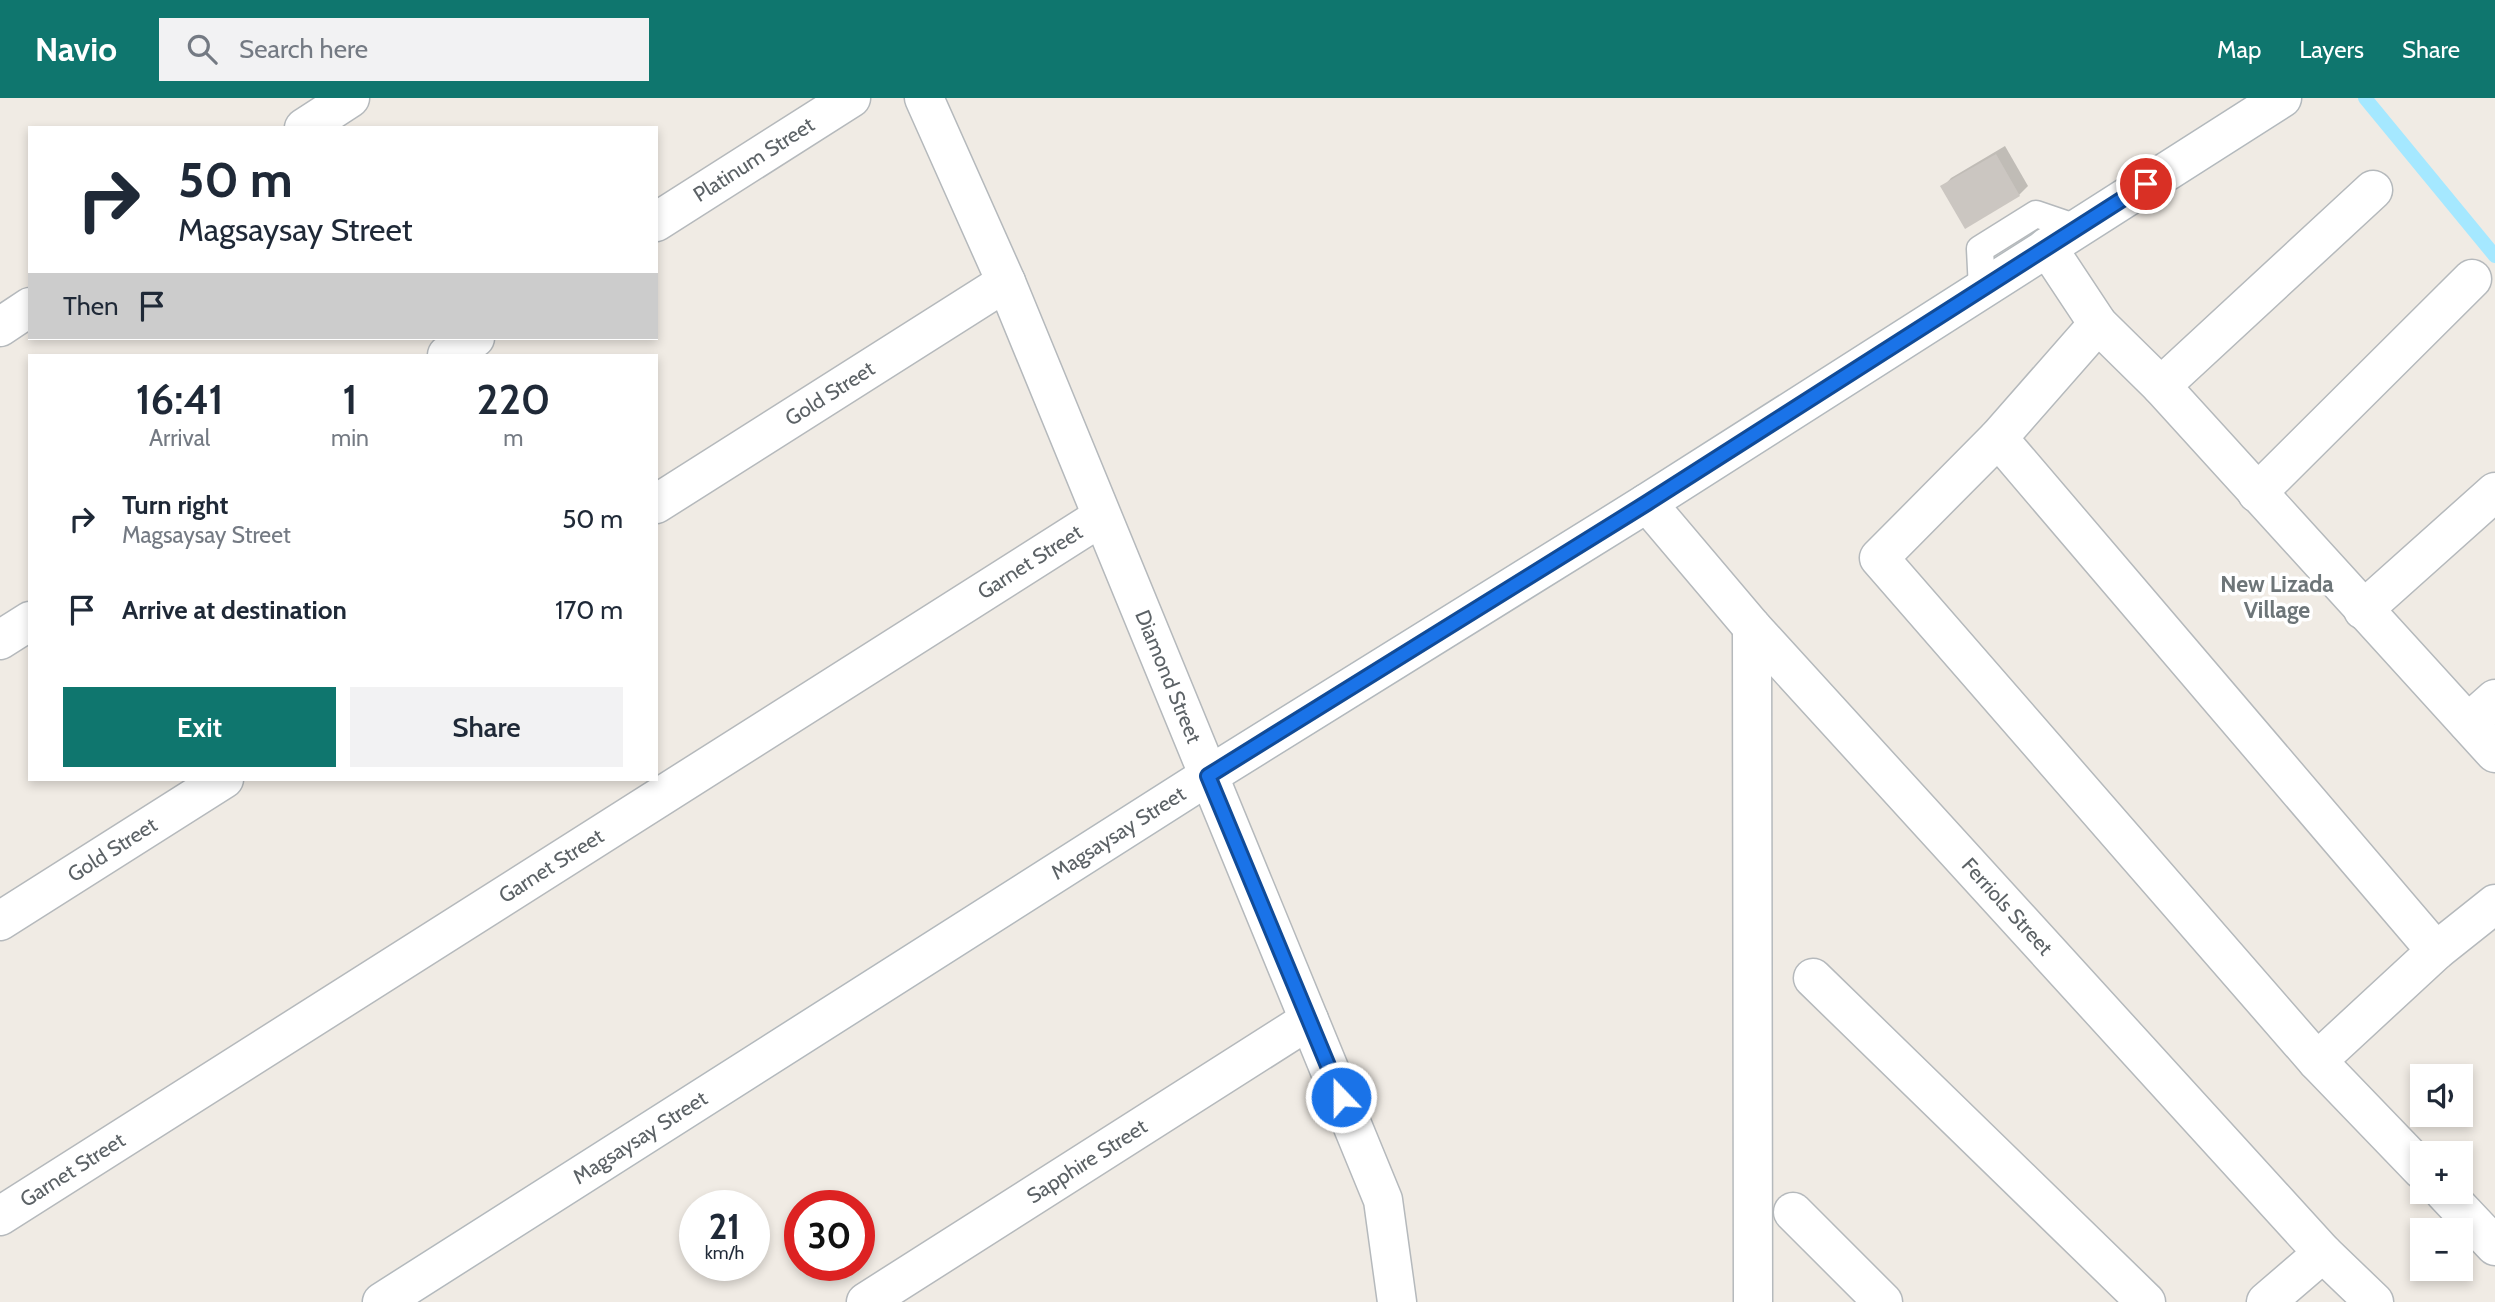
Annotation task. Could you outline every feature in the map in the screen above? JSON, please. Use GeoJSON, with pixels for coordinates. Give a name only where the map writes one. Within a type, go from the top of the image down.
{"type":"FeatureCollection","features":[{"type":"Feature","properties":{"kind":"street"},"geometry":{"type":"LineString","coordinates":[[307,126],[350,98]]}},
{"type":"Feature","properties":{"kind":"street","name":"Platinum Street"},"geometry":{"type":"LineString","coordinates":[[658,221],[851,98]]}},
{"type":"Feature","properties":{"kind":"street","name":"Diamond Street"},"geometry":{"type":"LineString","coordinates":[[924,98],[1006,282],[1383,1200],[1388,1297]]}},
{"type":"Feature","properties":{"kind":"street","name":"Magsaysay Street"},"geometry":{"type":"LineString","coordinates":[[382,1302],[1208,776],[1647,503],[2282,98]]}},
{"type":"Feature","properties":{"kind":"street"},"geometry":{"type":"LineString","coordinates":[[2161,386],[2373,190]]}},
{"type":"Feature","properties":{"kind":"street"},"geometry":{"type":"LineString","coordinates":[[2062,237],[2098,324],[2161,386],[2363,610],[2481,711],[2495,753]]}},
{"type":"Feature","properties":{"kind":"street"},"geometry":{"type":"LineString","coordinates":[[2257,493],[2472,279]]}},
{"type":"Feature","properties":{"kind":"street","name":"Gold Street"},"geometry":{"type":"LineString","coordinates":[[658,503],[1006,282]]}},
{"type":"Feature","properties":{"kind":"street"},"geometry":{"type":"LineString","coordinates":[[0,327],[28,308]]}},
{"type":"Feature","properties":{"kind":"street"},"geometry":{"type":"LineString","coordinates":[[2098,324],[1998,438],[1879,558],[2317,1061],[2410,1158]]}},
{"type":"Feature","properties":{"kind":"street"},"geometry":{"type":"LineString","coordinates":[[449,354],[472,340]]}},
{"type":"Feature","properties":{"kind":"street"},"geometry":{"type":"LineString","coordinates":[[1998,438],[2436,951]]}},
{"type":"Feature","properties":{"kind":"street"},"geometry":{"type":"LineString","coordinates":[[2363,610],[2495,492]]}},
{"type":"Feature","properties":{"kind":"street","name":"Ferriols Street"},"geometry":{"type":"LineString","coordinates":[[1647,503],[1752,627],[2323,1253],[2374,1302]]}},
{"type":"Feature","properties":{"kind":"street","name":"Garnet Street"},"geometry":{"type":"LineString","coordinates":[[0,1216],[1101,517]]}},
{"type":"Feature","properties":{"kind":"street"},"geometry":{"type":"LineString","coordinates":[[0,640],[28,622]]}},
{"type":"Feature","properties":{"kind":"street"},"geometry":{"type":"LineString","coordinates":[[1752,627],[1754,1302]]}},
{"type":"Feature","properties":{"kind":"street","name":"Gold Street"},"geometry":{"type":"LineString","coordinates":[[0,921],[221,781]]}},
{"type":"Feature","properties":{"kind":"street"},"geometry":{"type":"LineString","coordinates":[[2317,1061],[2436,951],[2495,904]]}},
{"type":"Feature","properties":{"kind":"street"},"geometry":{"type":"LineString","coordinates":[[1813,978],[2146,1302]]}},
{"type":"Feature","properties":{"kind":"street","name":"Sapphire Street"},"geometry":{"type":"LineString","coordinates":[[866,1302],[1309,1020]]}},
{"type":"Feature","properties":{"kind":"street"},"geometry":{"type":"LineString","coordinates":[[2459,1204],[2489,1227]]}},
{"type":"Feature","properties":{"kind":"street"},"geometry":{"type":"LineString","coordinates":[[1793,1212],[1883,1302]]}},
{"type":"Feature","properties":{"kind":"street"},"geometry":{"type":"LineString","coordinates":[[2266,1302],[2323,1253]]}},
{"type":"Feature","properties":{"kind":"building"},"geometry":{"type":"Polygon","coordinates":[[[1996,154],[2020,196],[1965,229],[1940,186],[1996,154]]]}},
{"type":"Feature","properties":{"kind":"waterway"},"geometry":{"type":"LineString","coordinates":[[2365,98],[2495,256]]}},
{"type":"Feature","properties":{"kind":"district","name":"New Lizada Village"},"geometry":{"type":"Point","coordinates":[2277,597]}},
{"type":"Feature","properties":{"kind":"route"},"geometry":{"type":"LineString","coordinates":[[1341,1097],[1208,776],[1647,503],[2146,184]]}}]}
